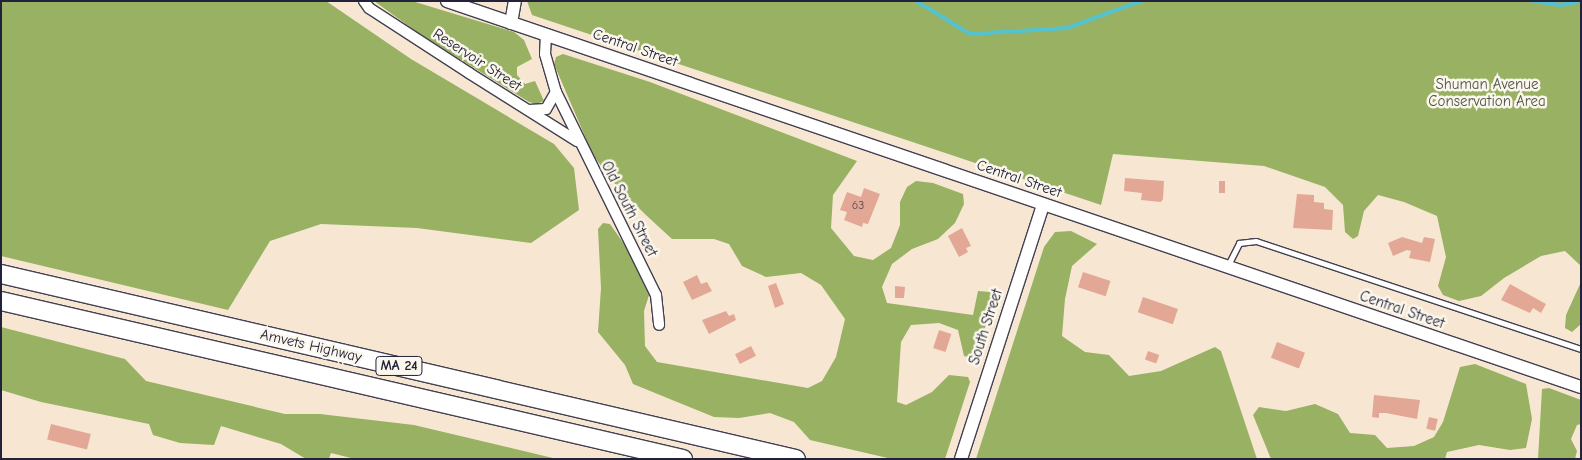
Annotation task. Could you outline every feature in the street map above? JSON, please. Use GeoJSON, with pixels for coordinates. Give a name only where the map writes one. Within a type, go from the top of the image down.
{"type":"FeatureCollection","features":[{"type":"Feature","properties":{"kind":"highway","name":"Amvets Highway"},"geometry":{"type":"LineString","coordinates":[[1,274],[796,459]]}},
{"type":"Feature","properties":{"kind":"highway","name":"Amvets Highway"},"geometry":{"type":"LineString","coordinates":[[1,301],[683,459]]}},
{"type":"Feature","properties":{"kind":"street","name":"Reservoir Street"},"geometry":{"type":"LineString","coordinates":[[364,1],[369,8],[577,141]]}},
{"type":"Feature","properties":{"kind":"street","name":"Central Street"},"geometry":{"type":"LineString","coordinates":[[447,1],[1581,387]]}},
{"type":"Feature","properties":{"kind":"street"},"geometry":{"type":"LineString","coordinates":[[511,23],[515,1]]}},
{"type":"Feature","properties":{"kind":"street"},"geometry":{"type":"LineString","coordinates":[[526,109],[535,111],[546,108],[556,92],[545,54],[546,35]]}},
{"type":"Feature","properties":{"kind":"street","name":"Old South Street"},"geometry":{"type":"LineString","coordinates":[[556,92],[577,141],[656,295],[659,325]]}},
{"type":"Feature","properties":{"kind":"street","name":"South Street"},"geometry":{"type":"LineString","coordinates":[[961,459],[1043,204]]}},
{"type":"Feature","properties":{"kind":"lane"},"geometry":{"type":"LineString","coordinates":[[1227,267],[1239,243],[1256,241],[1581,349]]}},
{"type":"Feature","properties":{"kind":"green space"},"geometry":{"type":"Polygon","coordinates":[[[1,1],[326,1],[411,59],[554,144],[574,168],[579,210],[531,243],[417,228],[321,224],[270,241],[228,310],[1,256],[1,1]]]}},
{"type":"Feature","properties":{"kind":"green space"},"geometry":{"type":"Polygon","coordinates":[[[374,1],[412,1],[514,32],[524,40],[532,59],[517,67],[517,75],[525,84],[535,81],[544,101],[537,104],[529,102],[421,35],[374,1]]]}},
{"type":"Feature","properties":{"kind":"green space","name":"Shuman Avenue Conservation Area"},"geometry":{"type":"Polygon","coordinates":[[[527,1],[1581,1],[1581,266],[1565,251],[1541,256],[1504,278],[1481,296],[1459,301],[1443,295],[1438,286],[1446,257],[1437,216],[1404,202],[1378,195],[1364,211],[1358,236],[1353,239],[1345,232],[1343,205],[1325,187],[1264,166],[1113,154],[1101,205],[532,15],[527,1]]]}},
{"type":"Feature","properties":{"kind":"green space"},"geometry":{"type":"Polygon","coordinates":[[[563,54],[650,82],[857,161],[833,195],[831,228],[854,256],[873,260],[891,248],[900,225],[900,202],[907,187],[916,181],[933,183],[963,194],[964,204],[955,223],[938,239],[912,249],[892,264],[882,287],[887,303],[973,315],[978,291],[990,292],[995,299],[974,359],[964,356],[958,330],[939,323],[911,325],[901,342],[897,402],[906,405],[932,392],[949,375],[968,377],[970,382],[945,459],[892,459],[810,440],[794,422],[770,413],[739,418],[714,417],[633,384],[625,365],[598,332],[601,288],[598,229],[603,223],[610,224],[624,244],[650,292],[644,311],[645,346],[657,362],[808,388],[822,381],[836,357],[845,319],[821,285],[801,273],[766,277],[742,266],[729,244],[714,239],[672,239],[647,216],[618,188],[593,155],[554,64],[556,57],[563,54]]]}},
{"type":"Feature","properties":{"kind":"green space"},"geometry":{"type":"Polygon","coordinates":[[[1071,231],[1097,244],[1072,266],[1065,299],[1062,336],[1085,352],[1109,355],[1129,376],[1161,371],[1215,347],[1221,351],[1257,459],[976,459],[1044,247],[1055,232],[1071,231]]]}},
{"type":"Feature","properties":{"kind":"green space"},"geometry":{"type":"Polygon","coordinates":[[[1581,282],[1581,324],[1572,332],[1565,328],[1566,315],[1581,282]]]}},
{"type":"Feature","properties":{"kind":"green space"},"geometry":{"type":"Polygon","coordinates":[[[1,327],[125,359],[146,381],[285,414],[320,414],[414,425],[557,459],[355,459],[331,453],[329,459],[306,459],[281,444],[221,426],[214,445],[180,443],[153,435],[149,424],[41,402],[1,390],[1,327]]]}},
{"type":"Feature","properties":{"kind":"green space"},"geometry":{"type":"Polygon","coordinates":[[[1475,364],[1526,384],[1532,419],[1526,448],[1510,450],[1479,445],[1447,452],[1445,459],[1271,459],[1253,415],[1259,407],[1286,411],[1315,404],[1338,414],[1350,433],[1375,435],[1387,448],[1414,446],[1434,437],[1443,422],[1460,367],[1475,364]]]}},
{"type":"Feature","properties":{"kind":"green space"},"geometry":{"type":"Polygon","coordinates":[[[1549,388],[1581,400],[1581,424],[1577,425],[1571,439],[1577,451],[1575,459],[1538,459],[1542,389],[1549,388]]]}},
{"type":"Feature","properties":{"kind":"building"},"geometry":{"type":"Polygon","coordinates":[[[1125,178],[1164,181],[1163,199],[1161,202],[1141,200],[1142,193],[1124,191],[1125,178]]]}},
{"type":"Feature","properties":{"kind":"building"},"geometry":{"type":"Polygon","coordinates":[[[1219,181],[1225,181],[1225,193],[1219,193],[1219,181]]]}},
{"type":"Feature","properties":{"kind":"building"},"geometry":{"type":"Polygon","coordinates":[[[864,188],[880,194],[868,224],[863,223],[862,227],[844,220],[847,212],[840,210],[847,192],[861,197],[864,188]]]}},
{"type":"Feature","properties":{"kind":"building"},"geometry":{"type":"Polygon","coordinates":[[[1297,194],[1314,195],[1314,202],[1324,203],[1324,209],[1333,210],[1332,230],[1293,228],[1297,194]]]}},
{"type":"Feature","properties":{"kind":"building"},"geometry":{"type":"Polygon","coordinates":[[[962,228],[971,246],[966,248],[968,252],[959,257],[948,236],[962,228]]]}},
{"type":"Feature","properties":{"kind":"building"},"geometry":{"type":"Polygon","coordinates":[[[1402,237],[1422,243],[1424,237],[1435,239],[1430,262],[1409,258],[1411,251],[1407,250],[1393,256],[1388,243],[1402,237]]]}},
{"type":"Feature","properties":{"kind":"building"},"geometry":{"type":"Polygon","coordinates":[[[1083,272],[1111,281],[1106,296],[1078,287],[1083,272]]]}},
{"type":"Feature","properties":{"kind":"building"},"geometry":{"type":"Polygon","coordinates":[[[697,275],[701,284],[707,282],[712,291],[692,300],[683,282],[697,275]]]}},
{"type":"Feature","properties":{"kind":"building"},"geometry":{"type":"Polygon","coordinates":[[[776,283],[784,304],[775,308],[768,286],[776,283]]]}},
{"type":"Feature","properties":{"kind":"building"},"geometry":{"type":"Polygon","coordinates":[[[1510,284],[1546,304],[1541,313],[1533,308],[1530,313],[1501,300],[1510,284]]]}},
{"type":"Feature","properties":{"kind":"building"},"geometry":{"type":"Polygon","coordinates":[[[895,286],[905,287],[904,298],[895,298],[895,286]]]}},
{"type":"Feature","properties":{"kind":"building"},"geometry":{"type":"Polygon","coordinates":[[[1143,297],[1178,309],[1173,324],[1138,312],[1143,297]]]}},
{"type":"Feature","properties":{"kind":"building"},"geometry":{"type":"Polygon","coordinates":[[[726,311],[729,316],[734,314],[736,320],[709,334],[702,320],[726,311]]]}},
{"type":"Feature","properties":{"kind":"building"},"geometry":{"type":"Polygon","coordinates":[[[939,330],[951,334],[945,352],[933,348],[939,330]]]}},
{"type":"Feature","properties":{"kind":"building"},"geometry":{"type":"Polygon","coordinates":[[[1277,342],[1305,353],[1299,369],[1271,358],[1277,342]]]}},
{"type":"Feature","properties":{"kind":"building"},"geometry":{"type":"Polygon","coordinates":[[[751,346],[756,356],[740,364],[735,354],[751,346]]]}},
{"type":"Feature","properties":{"kind":"building"},"geometry":{"type":"Polygon","coordinates":[[[1148,351],[1159,355],[1156,364],[1145,359],[1148,351]]]}},
{"type":"Feature","properties":{"kind":"building"},"geometry":{"type":"Polygon","coordinates":[[[1374,395],[1420,400],[1417,419],[1386,413],[1379,413],[1379,418],[1372,417],[1374,395]]]}},
{"type":"Feature","properties":{"kind":"building"},"geometry":{"type":"Polygon","coordinates":[[[1429,417],[1438,419],[1435,431],[1426,429],[1429,417]]]}},
{"type":"Feature","properties":{"kind":"building"},"geometry":{"type":"Polygon","coordinates":[[[51,424],[91,434],[87,449],[47,440],[51,424]]]}},
{"type":"Feature","properties":{"kind":"waterway"},"geometry":{"type":"LineString","coordinates":[[916,1],[970,34],[1067,28],[1141,1]]}},
{"type":"Feature","properties":{"kind":"waterway"},"geometry":{"type":"LineString","coordinates":[[1533,1],[1562,5],[1581,1]]}}]}
